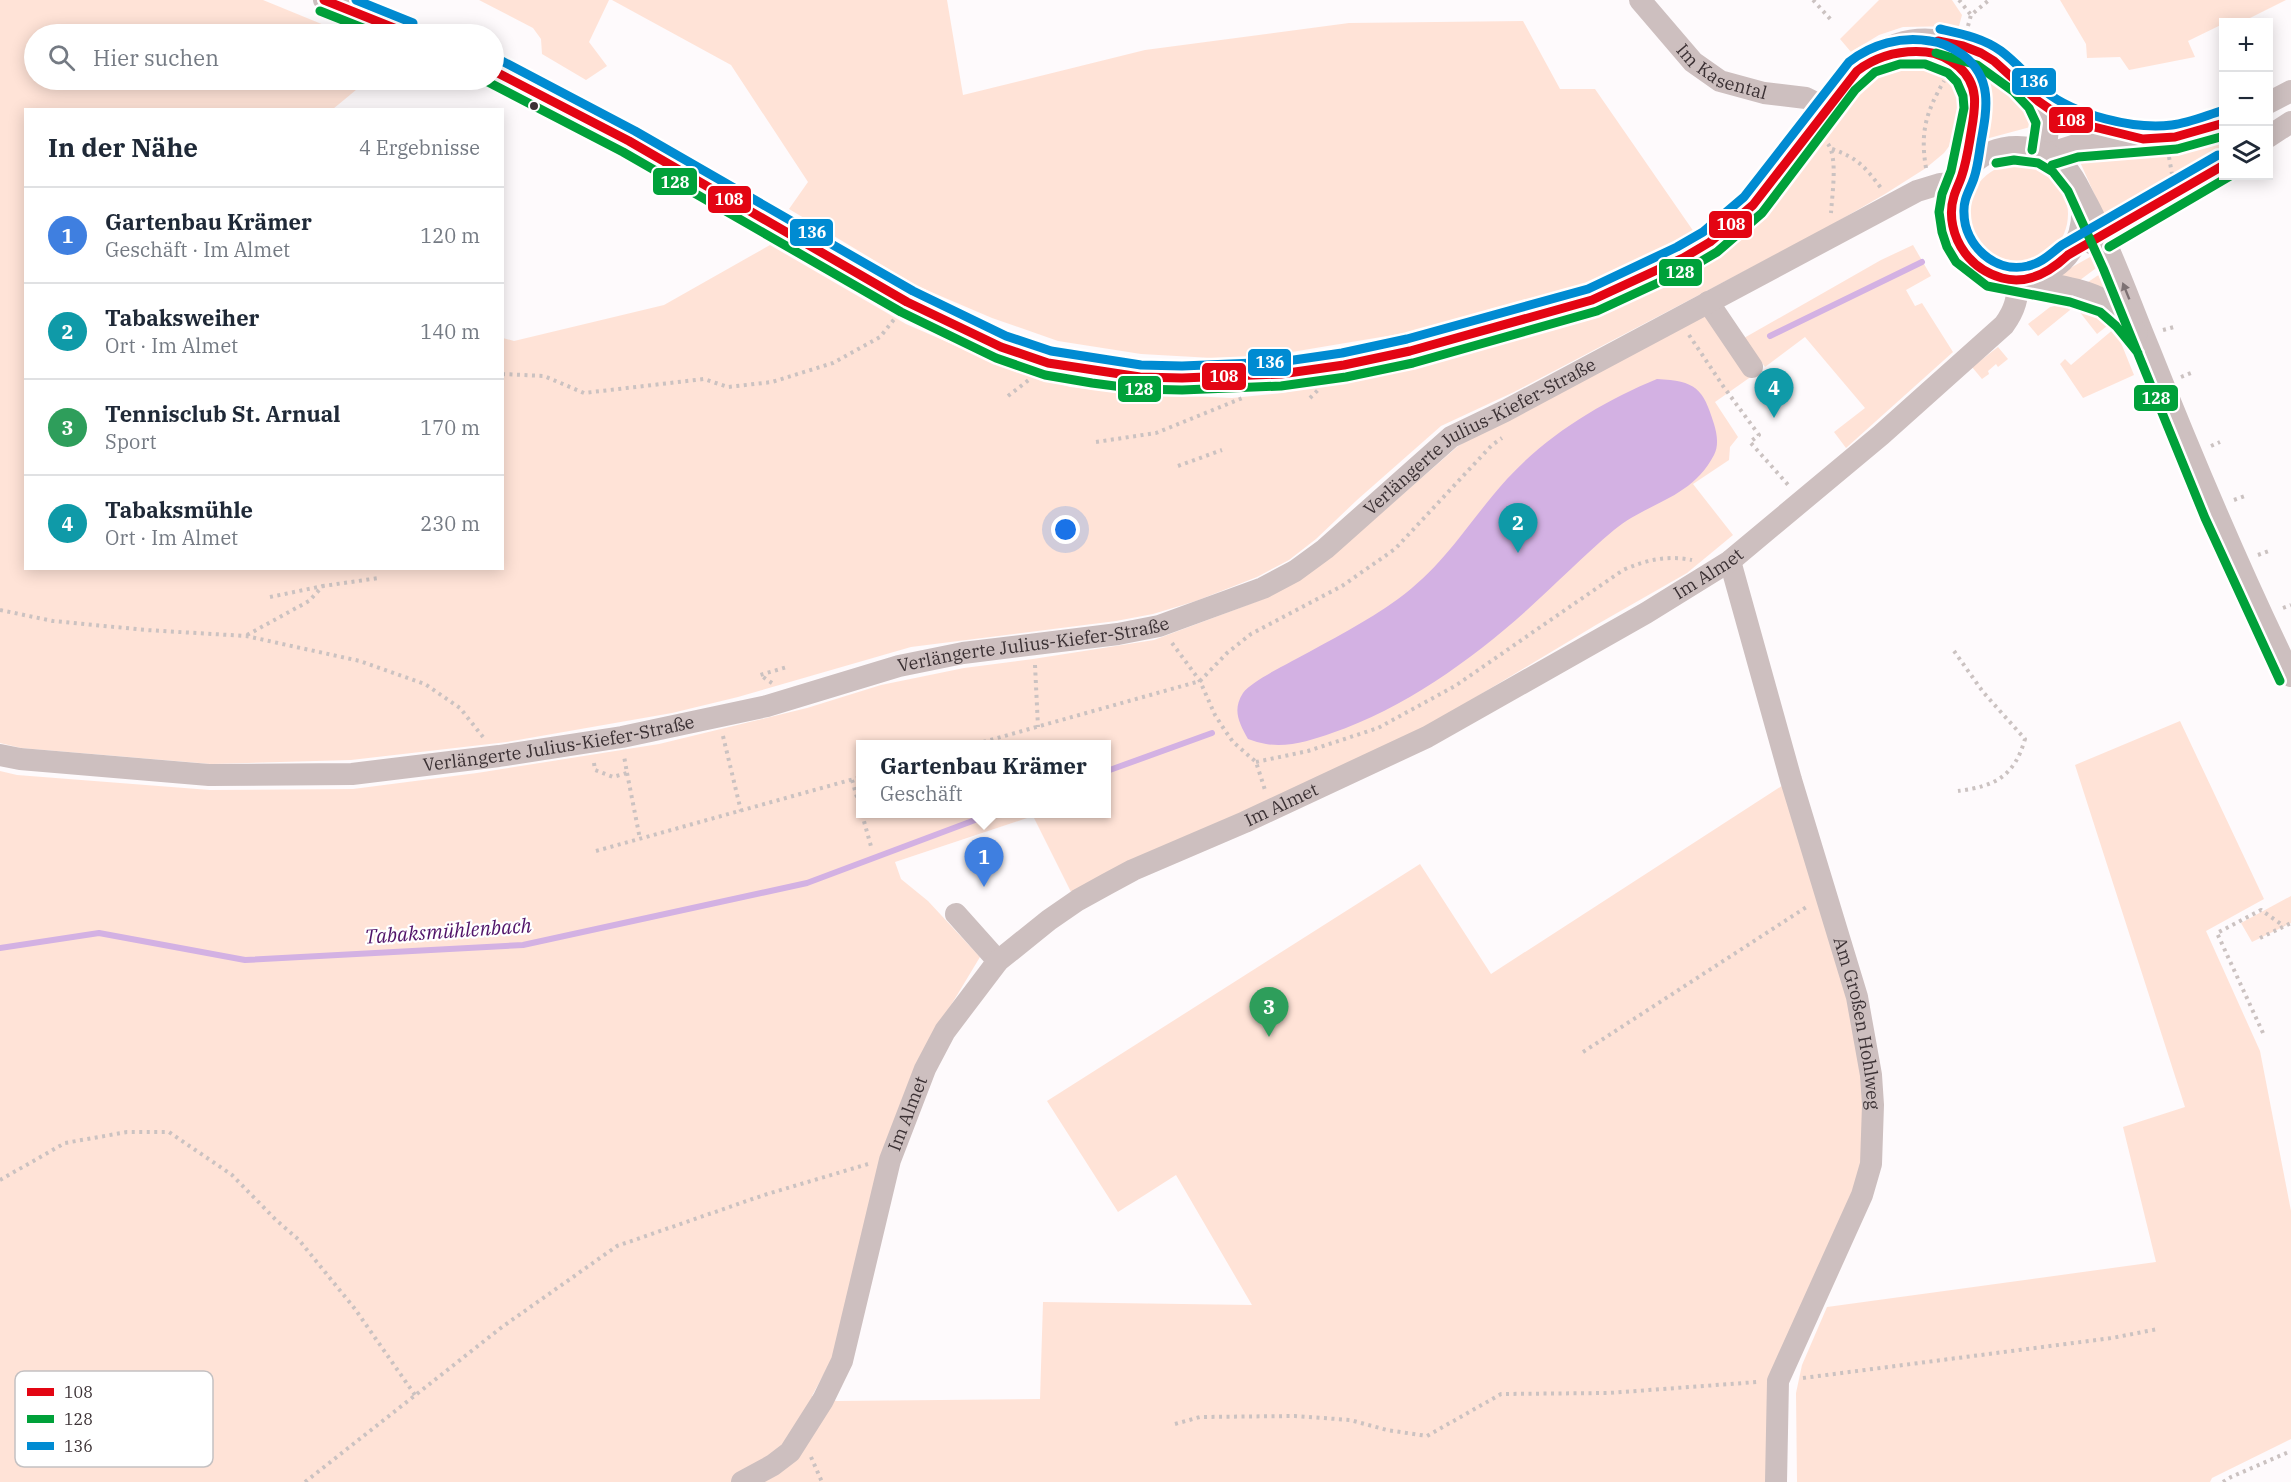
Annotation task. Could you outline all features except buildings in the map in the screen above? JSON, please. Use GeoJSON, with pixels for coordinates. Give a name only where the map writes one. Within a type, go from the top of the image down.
{"type":"FeatureCollection","features":[{"type":"Feature","properties":{"kind":"street"},"geometry":{"type":"LineString","coordinates":[[324,0],[384,24]]}},
{"type":"Feature","properties":{"kind":"street","name":"Im Kasental"},"geometry":{"type":"LineString","coordinates":[[1640,0],[1693,62],[1720,81],[1764,93],[1806,98],[1826,108]]}},
{"type":"Feature","properties":{"kind":"street"},"geometry":{"type":"LineString","coordinates":[[504,76],[629,141],[907,303],[1000,348],[1048,363],[1140,377],[1182,378],[1281,374],[1344,364],[1410,351],[1592,300],[1692,253],[1710,242],[1753,205],[1857,70],[1888,46],[1904,41],[1929,40],[1955,44],[1981,54],[1994,61],[2061,117],[2143,139]]}},
{"type":"Feature","properties":{"kind":"street"},"geometry":{"type":"LineString","coordinates":[[1869,61],[1898,52],[1928,52],[1944,57],[1967,75],[1976,93],[1976,109],[1951,213],[1953,228],[1966,255],[1990,274],[2093,296],[2106,302],[2155,338]]}},
{"type":"Feature","properties":{"kind":"street"},"geometry":{"type":"LineString","coordinates":[[2273,100],[2291,91]]}},
{"type":"Feature","properties":{"kind":"street"},"geometry":{"type":"LineString","coordinates":[[2038,100],[2047,118],[2049,130],[2046,153]]}},
{"type":"Feature","properties":{"kind":"street"},"geometry":{"type":"LineString","coordinates":[[2273,134],[2291,122]]}},
{"type":"Feature","properties":{"kind":"street"},"geometry":{"type":"LineString","coordinates":[[2046,153],[2076,145],[2175,137],[2219,124]]}},
{"type":"Feature","properties":{"kind":"street"},"geometry":{"type":"LineString","coordinates":[[1960,179],[1973,163],[1986,154],[2017,147],[2046,153],[2067,169],[2155,338],[2215,510],[2256,605],[2291,676]]}},
{"type":"Feature","properties":{"kind":"street"},"geometry":{"type":"LineString","coordinates":[[2022,279],[2047,273],[2068,255],[2103,237],[2219,167]]}},
{"type":"Feature","properties":{"kind":"street","name":"Verlängerte Julius-Kiefer-Straße"},"geometry":{"type":"LineString","coordinates":[[0,755],[20,759],[209,775],[352,774],[499,756],[622,737],[719,718],[795,698],[899,666],[963,653],[1118,634],[1159,626],[1263,588],[1295,571],[1325,549],[1451,437],[1505,411],[1917,191],[1928,186],[1960,179]]}},
{"type":"Feature","properties":{"kind":"street"},"geometry":{"type":"LineString","coordinates":[[2068,255],[2078,241],[2083,225],[2084,208],[2080,191]]}},
{"type":"Feature","properties":{"kind":"street","name":"Im Almet"},"geometry":{"type":"LineString","coordinates":[[742,1482],[773,1465],[790,1452],[823,1400],[842,1361],[890,1160],[925,1069],[945,1031],[998,961],[1049,920],[1107,884],[1133,870],[1272,810],[1427,737],[1646,613],[1730,561],[1881,435],[2004,325],[2014,310],[2022,279]]}},
{"type":"Feature","properties":{"kind":"street"},"geometry":{"type":"LineString","coordinates":[[1708,302],[1752,367]]}},
{"type":"Feature","properties":{"kind":"street","name":"Am Großen Hohlweg"},"geometry":{"type":"LineString","coordinates":[[1730,561],[1791,780],[1857,997],[1871,1075],[1873,1105],[1871,1164],[1862,1195],[1778,1381],[1776,1482]]}},
{"type":"Feature","properties":{"kind":"street"},"geometry":{"type":"LineString","coordinates":[[956,914],[998,961]]}},
{"type":"Feature","properties":{"kind":"path"},"geometry":{"type":"LineString","coordinates":[[1813,0],[1833,22]]}},
{"type":"Feature","properties":{"kind":"path"},"geometry":{"type":"LineString","coordinates":[[1959,0],[1971,15],[1989,0]]}},
{"type":"Feature","properties":{"kind":"path"},"geometry":{"type":"LineString","coordinates":[[1926,168],[1923,136],[1926,119],[1948,72]]}},
{"type":"Feature","properties":{"kind":"path"},"geometry":{"type":"LineString","coordinates":[[1824,138],[1832,149],[1831,214]]}},
{"type":"Feature","properties":{"kind":"path"},"geometry":{"type":"LineString","coordinates":[[1832,149],[1849,155],[1863,165],[1885,194]]}},
{"type":"Feature","properties":{"kind":"path"},"geometry":{"type":"LineString","coordinates":[[2168,151],[2173,180]]}},
{"type":"Feature","properties":{"kind":"path"},"geometry":{"type":"LineString","coordinates":[[504,374],[544,376],[584,393],[704,379],[728,387],[772,382],[833,363],[880,337],[907,303]]}},
{"type":"Feature","properties":{"kind":"path"},"geometry":{"type":"LineString","coordinates":[[2155,338],[2174,327]]}},
{"type":"Feature","properties":{"kind":"path"},"geometry":{"type":"LineString","coordinates":[[1687,333],[1759,435],[1750,442],[1791,489],[1800,503]]}},
{"type":"Feature","properties":{"kind":"path"},"geometry":{"type":"LineString","coordinates":[[2181,377],[2191,373]]}},
{"type":"Feature","properties":{"kind":"path"},"geometry":{"type":"LineString","coordinates":[[1723,386],[1729,382]]}},
{"type":"Feature","properties":{"kind":"path"},"geometry":{"type":"LineString","coordinates":[[1096,442],[1156,433],[1240,399]]}},
{"type":"Feature","properties":{"kind":"path"},"geometry":{"type":"LineString","coordinates":[[991,740],[1200,681],[1227,653],[1251,634],[1342,586],[1364,573],[1395,549],[1492,446],[1507,434]]}},
{"type":"Feature","properties":{"kind":"path"},"geometry":{"type":"LineString","coordinates":[[2210,447],[2220,442]]}},
{"type":"Feature","properties":{"kind":"path"},"geometry":{"type":"LineString","coordinates":[[1178,466],[1222,450]]}},
{"type":"Feature","properties":{"kind":"path"},"geometry":{"type":"LineString","coordinates":[[2233,501],[2245,496]]}},
{"type":"Feature","properties":{"kind":"path"},"geometry":{"type":"LineString","coordinates":[[2258,556],[2269,551]]}},
{"type":"Feature","properties":{"kind":"path"},"geometry":{"type":"LineString","coordinates":[[1256,762],[1308,751],[1378,728],[1455,686],[1632,566],[1662,558],[1681,558],[1700,562]]}},
{"type":"Feature","properties":{"kind":"path"},"geometry":{"type":"LineString","coordinates":[[270,597],[379,578]]}},
{"type":"Feature","properties":{"kind":"path"},"geometry":{"type":"LineString","coordinates":[[246,636],[309,601],[323,586]]}},
{"type":"Feature","properties":{"kind":"path"},"geometry":{"type":"LineString","coordinates":[[2283,608],[2291,605]]}},
{"type":"Feature","properties":{"kind":"path"},"geometry":{"type":"LineString","coordinates":[[0,610],[53,621],[246,636],[360,661],[425,684],[460,708],[499,756]]}},
{"type":"Feature","properties":{"kind":"path"},"geometry":{"type":"LineString","coordinates":[[1159,626],[1200,681],[1220,722],[1233,742],[1256,762],[1272,810]]}},
{"type":"Feature","properties":{"kind":"path"},"geometry":{"type":"LineString","coordinates":[[1034,644],[1038,727]]}},
{"type":"Feature","properties":{"kind":"path"},"geometry":{"type":"LineString","coordinates":[[1953,651],[1983,692],[2025,740],[2017,762],[2007,774],[1982,788],[1958,791]]}},
{"type":"Feature","properties":{"kind":"path"},"geometry":{"type":"LineString","coordinates":[[719,718],[741,811]]}},
{"type":"Feature","properties":{"kind":"path"},"geometry":{"type":"LineString","coordinates":[[627,773],[640,838]]}},
{"type":"Feature","properties":{"kind":"path"},"geometry":{"type":"LineString","coordinates":[[596,851],[856,779]]}},
{"type":"Feature","properties":{"kind":"path"},"geometry":{"type":"LineString","coordinates":[[852,780],[856,794]]}},
{"type":"Feature","properties":{"kind":"path"},"geometry":{"type":"LineString","coordinates":[[863,818],[872,850]]}},
{"type":"Feature","properties":{"kind":"path"},"geometry":{"type":"LineString","coordinates":[[1583,1052],[1826,895]]}},
{"type":"Feature","properties":{"kind":"path"},"geometry":{"type":"LineString","coordinates":[[2263,1034],[2217,933],[2261,910],[2284,926]]}},
{"type":"Feature","properties":{"kind":"path"},"geometry":{"type":"LineString","coordinates":[[2260,938],[2291,922]]}},
{"type":"Feature","properties":{"kind":"path"},"geometry":{"type":"LineString","coordinates":[[0,1180],[65,1143],[127,1132],[169,1132],[232,1175],[299,1240],[355,1309],[415,1395]]}},
{"type":"Feature","properties":{"kind":"path"},"geometry":{"type":"LineString","coordinates":[[305,1482],[502,1328],[617,1246],[764,1195],[860,1166],[890,1160]]}},
{"type":"Feature","properties":{"kind":"path"},"geometry":{"type":"LineString","coordinates":[[1175,1424],[1200,1418],[1295,1416],[1350,1420],[1387,1430],[1427,1436],[1501,1394],[1609,1393],[1778,1381],[2112,1338],[2158,1329]]}},
{"type":"Feature","properties":{"kind":"path"},"geometry":{"type":"LineString","coordinates":[[2223,1482],[2291,1451]]}},
{"type":"Feature","properties":{"kind":"shaded area"},"geometry":{"type":"Polygon","coordinates":[[[0,0],[263,0],[322,24],[24,24],[24,90],[356,90],[334,108],[24,108],[24,570],[504,570],[504,338],[514,341],[664,305],[770,245],[906,324],[1016,372],[1070,387],[1123,393],[1232,398],[1282,393],[1411,368],[1597,314],[1710,262],[1741,240],[1766,215],[1812,156],[1848,102],[1865,83],[1884,70],[1903,62],[1924,62],[1941,67],[1961,82],[1964,113],[1959,133],[1944,153],[1926,168],[1821,231],[1514,392],[1441,426],[1316,539],[1289,560],[1257,577],[1196,601],[1153,614],[1116,621],[911,647],[738,697],[672,713],[507,742],[351,760],[211,764],[21,748],[0,743],[0,0]]]}},
{"type":"Feature","properties":{"kind":"shaded area"},"geometry":{"type":"Polygon","coordinates":[[[479,0],[609,0],[589,42],[607,66],[586,80],[542,54],[541,39],[533,28],[479,0]]]}},
{"type":"Feature","properties":{"kind":"shaded area"},"geometry":{"type":"Polygon","coordinates":[[[612,0],[947,0],[963,95],[1145,50],[1349,23],[1523,21],[1560,89],[1595,89],[1694,232],[1589,283],[1503,310],[1405,333],[1280,354],[1230,359],[1141,354],[1058,341],[992,318],[917,286],[789,209],[808,182],[731,65],[612,0]]]}},
{"type":"Feature","properties":{"kind":"shaded area"},"geometry":{"type":"Polygon","coordinates":[[[1879,0],[1952,0],[1962,15],[1959,26],[1903,27],[1879,35],[1851,52],[1840,39],[1879,0]]]}},
{"type":"Feature","properties":{"kind":"shaded area"},"geometry":{"type":"Polygon","coordinates":[[[2060,0],[2286,0],[2250,18],[2219,18],[2219,26],[2188,41],[2195,57],[2129,70],[2120,57],[2087,58],[2086,44],[2060,0]]]}},
{"type":"Feature","properties":{"kind":"shaded area"},"geometry":{"type":"Polygon","coordinates":[[[1965,54],[2007,83],[2038,125],[1982,140],[1988,116],[1987,95],[1979,76],[1963,58],[1965,54]]]}},
{"type":"Feature","properties":{"kind":"shaded area"},"geometry":{"type":"Polygon","coordinates":[[[2219,138],[2219,154],[2110,219],[2105,218],[2076,153],[2168,150],[2192,147],[2219,138]]]}},
{"type":"Feature","properties":{"kind":"shaded area"},"geometry":{"type":"Polygon","coordinates":[[[2018,164],[2037,167],[2054,178],[2065,195],[2068,214],[2065,233],[2054,250],[2037,261],[2018,264],[1999,261],[1982,250],[1971,233],[1968,214],[1971,195],[1982,178],[1999,167],[2018,164]]]}},
{"type":"Feature","properties":{"kind":"shaded area"},"geometry":{"type":"Polygon","coordinates":[[[1913,245],[1931,276],[1906,290],[1915,306],[1922,303],[1953,352],[1846,448],[1834,432],[1865,408],[1805,337],[1765,367],[1744,338],[1881,260],[1913,245]]]}},
{"type":"Feature","properties":{"kind":"shaded area"},"geometry":{"type":"Polygon","coordinates":[[[2099,252],[2103,263],[2076,283],[2056,276],[2099,252]]]}},
{"type":"Feature","properties":{"kind":"shaded area"},"geometry":{"type":"Polygon","coordinates":[[[2106,270],[2115,291],[2115,294],[2085,284],[2106,270]]]}},
{"type":"Feature","properties":{"kind":"shaded area"},"geometry":{"type":"Polygon","coordinates":[[[2072,302],[2093,307],[2112,322],[2097,334],[2075,306],[2038,336],[2028,324],[2050,307],[2072,302]]]}},
{"type":"Feature","properties":{"kind":"shaded area"},"geometry":{"type":"Polygon","coordinates":[[[1708,314],[1752,376],[1715,402],[1738,437],[1730,447],[1729,460],[1693,484],[1733,535],[1687,573],[1428,726],[1071,892],[1034,818],[1111,818],[1111,740],[856,740],[856,818],[1027,818],[895,862],[901,879],[928,901],[980,957],[924,1050],[833,1357],[812,1396],[837,1401],[1040,1399],[1043,1302],[1252,1305],[1176,1175],[1118,1212],[1047,1101],[1420,864],[1491,974],[1791,780],[1857,997],[1871,1164],[1784,1366],[1776,1482],[0,1482],[0,771],[17,775],[210,790],[353,789],[477,773],[659,744],[807,708],[881,685],[964,668],[1154,640],[1266,598],[1331,557],[1457,447],[1481,431],[1708,314]]]}},
{"type":"Feature","properties":{"kind":"shaded area"},"geometry":{"type":"Polygon","coordinates":[[[2115,328],[2134,375],[2083,398],[2060,364],[2065,359],[2071,365],[2115,328]]]}},
{"type":"Feature","properties":{"kind":"shaded area"},"geometry":{"type":"Polygon","coordinates":[[[1998,347],[2008,359],[1998,367],[1996,364],[1982,379],[1972,367],[1998,347]]]}},
{"type":"Feature","properties":{"kind":"shaded area"},"geometry":{"type":"Polygon","coordinates":[[[1657,379],[1681,382],[1696,389],[1710,412],[1716,432],[1717,447],[1704,470],[1693,481],[1681,491],[1614,530],[1505,629],[1459,665],[1410,697],[1359,723],[1308,741],[1274,745],[1248,739],[1237,711],[1240,699],[1247,689],[1268,674],[1361,623],[1398,599],[1415,586],[1444,557],[1507,479],[1540,448],[1596,409],[1657,379]]]}},
{"type":"Feature","properties":{"kind":"shaded area"},"geometry":{"type":"Polygon","coordinates":[[[2180,721],[2264,899],[2206,931],[2260,1051],[2291,1211],[2291,1439],[2212,1478],[2210,1482],[1797,1482],[1796,1393],[1802,1365],[1827,1307],[2156,1262],[2123,1127],[2185,1107],[2075,765],[2180,721]]]}},
{"type":"Feature","properties":{"kind":"shaded area"},"geometry":{"type":"Polygon","coordinates":[[[2291,896],[2291,923],[2252,942],[2241,923],[2291,896]]]}},
{"type":"Feature","properties":{"kind":"waterway","name":"Tabaksmühlenbach"},"geometry":{"type":"LineString","coordinates":[[1770,336],[1922,262]]}},
{"type":"Feature","properties":{"kind":"waterway","name":"Tabaksmühlenbach"},"geometry":{"type":"LineString","coordinates":[[1111,770],[1212,733]]}},
{"type":"Feature","properties":{"kind":"waterway","name":"Tabaksmühlenbach"},"geometry":{"type":"LineString","coordinates":[[0,948],[99,933],[245,960],[523,945],[807,883],[980,818]]}},
{"type":"Feature","properties":{"kind":"transit line","name":"108"},"geometry":{"type":"LineString","coordinates":[[324,0],[384,24]]}},
{"type":"Feature","properties":{"kind":"transit line","name":"136"},"geometry":{"type":"LineString","coordinates":[[356,0],[413,23]]}},
{"type":"Feature","properties":{"kind":"transit line","name":"128"},"geometry":{"type":"LineString","coordinates":[[320,11],[353,24]]}},
{"type":"Feature","properties":{"kind":"transit line","name":"136"},"geometry":{"type":"LineString","coordinates":[[1940,29],[1972,37],[1994,47],[2057,100],[2088,114],[2123,123],[2157,126],[2190,121],[2219,112]]}},
{"type":"Feature","properties":{"kind":"transit line","name":"136"},"geometry":{"type":"LineString","coordinates":[[504,62],[635,131],[913,291],[1006,336],[1051,351],[1141,365],[1182,366],[1280,362],[1342,353],[1407,339],[1588,289],[1677,247],[1703,232],[1744,197],[1849,62],[1867,50],[1887,43],[1919,40],[1943,44],[1963,55],[1973,64],[1979,74],[1986,95],[1985,118],[1974,178],[1965,203],[1965,225],[1976,246],[1993,261],[2004,266],[2028,266],[2038,263],[2062,245],[2218,155]]}},
{"type":"Feature","properties":{"kind":"transit line","name":"108"},"geometry":{"type":"LineString","coordinates":[[1938,41],[1963,46],[1981,53],[1994,61],[2038,101],[2061,117],[2094,127],[2143,139],[2175,137],[2219,124]]}},
{"type":"Feature","properties":{"kind":"transit line","name":"108"},"geometry":{"type":"LineString","coordinates":[[504,76],[629,141],[907,302],[1001,347],[1048,363],[1140,377],[1182,378],[1281,374],[1344,365],[1410,351],[1592,300],[1683,258],[1710,242],[1753,205],[1857,71],[1873,61],[1898,53],[1926,52],[1939,55],[1959,67],[1971,83],[1975,101],[1973,120],[1965,166],[1952,203],[1952,218],[1955,233],[1965,253],[1977,265],[2002,278],[2020,280],[2046,272],[2068,255],[2219,168]]}},
{"type":"Feature","properties":{"kind":"transit line","name":"128"},"geometry":{"type":"LineString","coordinates":[[1936,53],[1977,65],[2013,91],[2029,108],[2036,123],[2032,150]]}},
{"type":"Feature","properties":{"kind":"transit line","name":"128"},"geometry":{"type":"LineString","coordinates":[[503,90],[623,152],[901,312],[996,358],[1045,375],[1138,389],[1182,390],[1281,386],[1346,377],[1413,363],[1597,311],[1688,269],[1717,252],[1762,213],[1855,90],[1875,72],[1900,64],[1925,64],[1948,73],[1957,82],[1963,96],[1964,108],[1951,171],[1942,194],[1939,212],[1947,247],[1956,262],[1987,286],[2070,302],[2100,312],[2116,326],[2138,353]]}},
{"type":"Feature","properties":{"kind":"transit line","name":"128"},"geometry":{"type":"LineString","coordinates":[[2052,165],[2078,157],[2177,149],[2219,137]]}},
{"type":"Feature","properties":{"kind":"transit line","name":"128"},"geometry":{"type":"LineString","coordinates":[[1996,163],[2014,160],[2038,163],[2053,172],[2068,191],[2103,268],[2205,518],[2280,681]]}},
{"type":"Feature","properties":{"kind":"transit line","name":"128"},"geometry":{"type":"LineString","coordinates":[[2109,247],[2223,180]]}},
{"type":"Feature","properties":{"kind":"place","name":"Tabaksmühle"},"geometry":{"type":"Point","coordinates":[1774,418]}},
{"type":"Feature","properties":{"kind":"place","name":"Tabaksweiher"},"geometry":{"type":"Point","coordinates":[1518,553]}},
{"type":"Feature","properties":{"kind":"place","name":"Gartenbau Krämer"},"geometry":{"type":"Point","coordinates":[984,887]}},
{"type":"Feature","properties":{"kind":"place","name":"Tennisclub St. Arnual"},"geometry":{"type":"Point","coordinates":[1269,1037]}}]}
